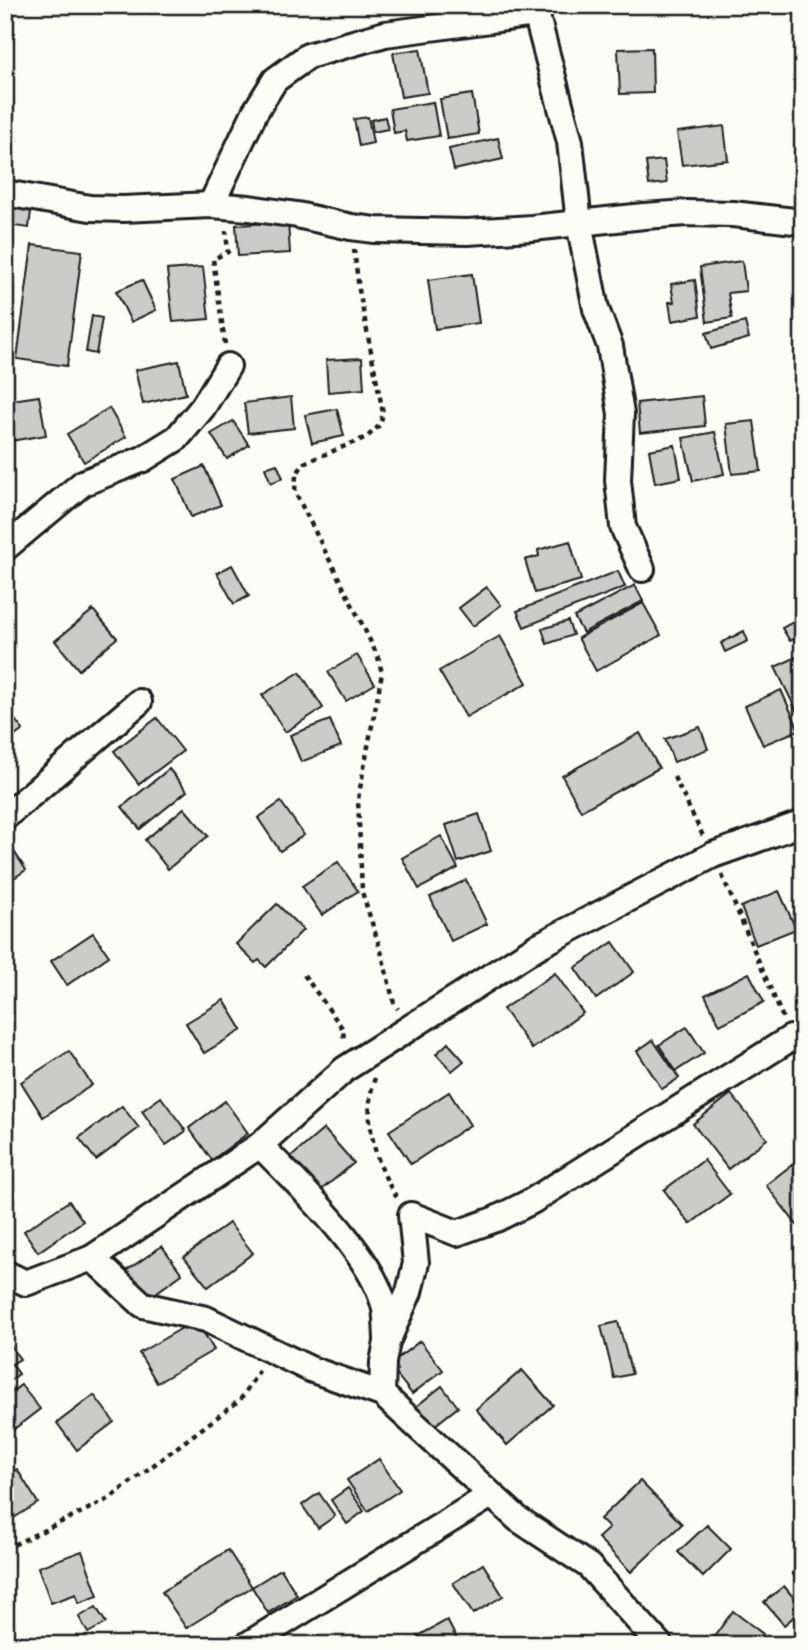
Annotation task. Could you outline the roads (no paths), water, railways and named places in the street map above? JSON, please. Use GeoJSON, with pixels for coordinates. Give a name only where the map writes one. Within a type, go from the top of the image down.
{"type":"FeatureCollection","features":[{"type":"Feature","properties":{"kind":"street"},"geometry":{"type":"LineString","coordinates":[[217,206],[255,112],[275,80],[309,56],[385,34],[535,10],[570,142],[579,223],[596,309],[610,346],[621,414],[618,480],[623,527],[642,569]]}},
{"type":"Feature","properties":{"kind":"street"},"geometry":{"type":"LineString","coordinates":[[5,193],[101,208],[217,206],[298,215],[375,230],[467,232],[687,213],[733,214],[803,222]]}},
{"type":"Feature","properties":{"kind":"street"},"geometry":{"type":"LineString","coordinates":[[5,548],[83,483],[143,459],[177,438],[203,407],[228,366]]}},
{"type":"Feature","properties":{"kind":"street"},"geometry":{"type":"LineString","coordinates":[[7,813],[139,702]]}},
{"type":"Feature","properties":{"kind":"street"},"geometry":{"type":"LineString","coordinates":[[5,1273],[26,1283],[92,1258],[260,1145],[345,1069],[538,946],[713,855],[803,823]]}},
{"type":"Feature","properties":{"kind":"street"},"geometry":{"type":"LineString","coordinates":[[382,1394],[387,1342],[409,1292],[416,1264],[411,1215],[457,1233],[508,1213],[532,1201],[789,1033]]}},
{"type":"Feature","properties":{"kind":"street"},"geometry":{"type":"LineString","coordinates":[[260,1145],[351,1244],[372,1276],[385,1306],[387,1342]]}},
{"type":"Feature","properties":{"kind":"street"},"geometry":{"type":"LineString","coordinates":[[92,1258],[143,1305],[206,1320],[310,1369],[382,1394],[518,1519],[589,1566],[660,1645]]}},
{"type":"Feature","properties":{"kind":"street"},"geometry":{"type":"LineString","coordinates":[[247,1645],[491,1495]]}}]}
